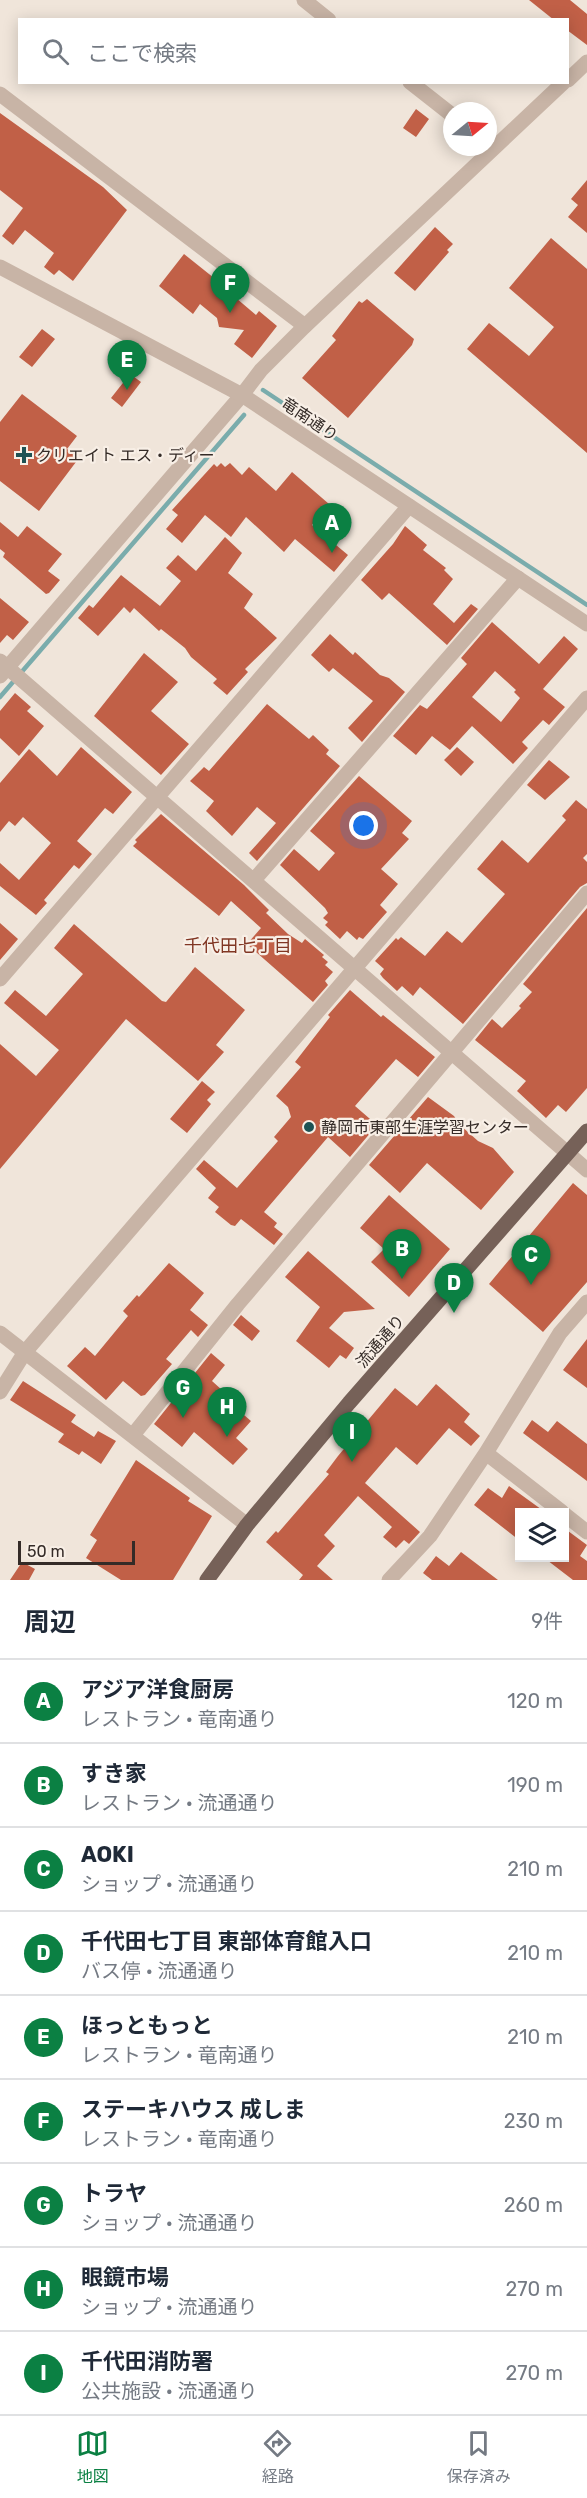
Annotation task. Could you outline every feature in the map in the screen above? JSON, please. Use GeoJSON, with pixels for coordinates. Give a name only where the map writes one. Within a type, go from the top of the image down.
{"type":"FeatureCollection","features":[{"type":"Feature","properties":{"kind":"main road","name":"流通通り"},"geometry":{"type":"LineString","coordinates":[[207,1580],[247,1525],[587,1131]]}},
{"type":"Feature","properties":{"kind":"street"},"geometry":{"type":"LineString","coordinates":[[304,0],[326,18]]}},
{"type":"Feature","properties":{"kind":"street"},"geometry":{"type":"LineString","coordinates":[[569,78],[587,62]]}},
{"type":"Feature","properties":{"kind":"street"},"geometry":{"type":"LineString","coordinates":[[412,84],[443,109]]}},
{"type":"Feature","properties":{"kind":"street"},"geometry":{"type":"LineString","coordinates":[[497,141],[563,84]]}},
{"type":"Feature","properties":{"kind":"street"},"geometry":{"type":"LineString","coordinates":[[0,94],[305,326]]}},
{"type":"Feature","properties":{"kind":"street"},"geometry":{"type":"LineString","coordinates":[[481,156],[261,370],[242,395],[2,668],[157,796],[587,1170]]}},
{"type":"Feature","properties":{"kind":"street","name":"竜南通り"},"geometry":{"type":"LineString","coordinates":[[0,267],[242,395],[587,624]]}},
{"type":"Feature","properties":{"kind":"street"},"geometry":{"type":"LineString","coordinates":[[0,979],[409,506]]}},
{"type":"Feature","properties":{"kind":"street"},"geometry":{"type":"LineString","coordinates":[[254,880],[518,578]]}},
{"type":"Feature","properties":{"kind":"street"},"geometry":{"type":"LineString","coordinates":[[0,1392],[25,1352],[587,698]]}},
{"type":"Feature","properties":{"kind":"street"},"geometry":{"type":"LineString","coordinates":[[133,1435],[238,1304],[587,893]]}},
{"type":"Feature","properties":{"kind":"street"},"geometry":{"type":"LineString","coordinates":[[390,1580],[430,1536],[486,1453],[560,1333],[587,1302]]}},
{"type":"Feature","properties":{"kind":"street"},"geometry":{"type":"LineString","coordinates":[[0,1333],[247,1525]]}},
{"type":"Feature","properties":{"kind":"street"},"geometry":{"type":"LineString","coordinates":[[486,1453],[557,1508]]}},
{"type":"Feature","properties":{"kind":"street"},"geometry":{"type":"LineString","coordinates":[[569,1518],[587,1532]]}},
{"type":"Feature","properties":{"kind":"building"},"geometry":{"type":"Polygon","coordinates":[[[529,0],[570,0],[587,14],[587,45],[569,32],[569,18],[552,18],[529,0]]]}},
{"type":"Feature","properties":{"kind":"building"},"geometry":{"type":"Polygon","coordinates":[[[416,109],[429,119],[416,137],[403,128],[416,109]]]}},
{"type":"Feature","properties":{"kind":"building"},"geometry":{"type":"Polygon","coordinates":[[[0,113],[103,187],[127,210],[73,281],[59,270],[54,275],[44,267],[54,253],[25,230],[13,245],[2,236],[23,208],[0,190],[0,113]]]}},
{"type":"Feature","properties":{"kind":"building"},"geometry":{"type":"Polygon","coordinates":[[[587,180],[587,233],[568,217],[578,205],[571,199],[587,180]]]}},
{"type":"Feature","properties":{"kind":"building"},"geometry":{"type":"Polygon","coordinates":[[[435,227],[453,244],[447,250],[449,252],[415,291],[394,273],[435,227]]]}},
{"type":"Feature","properties":{"kind":"building"},"geometry":{"type":"Polygon","coordinates":[[[551,238],[587,269],[587,453],[467,349],[489,323],[529,356],[554,327],[509,288],[551,238]]]}},
{"type":"Feature","properties":{"kind":"building"},"geometry":{"type":"Polygon","coordinates":[[[184,254],[224,286],[228,282],[240,291],[236,298],[256,315],[259,311],[277,326],[252,358],[234,344],[244,330],[219,327],[217,318],[200,304],[193,314],[159,286],[184,254]]]}},
{"type":"Feature","properties":{"kind":"building"},"geometry":{"type":"Polygon","coordinates":[[[367,299],[414,339],[412,345],[348,418],[302,378],[336,340],[332,336],[359,301],[362,303],[367,299]]]}},
{"type":"Feature","properties":{"kind":"building"},"geometry":{"type":"Polygon","coordinates":[[[42,329],[55,339],[32,367],[19,357],[42,329]]]}},
{"type":"Feature","properties":{"kind":"building"},"geometry":{"type":"Polygon","coordinates":[[[130,374],[141,382],[122,407],[111,398],[130,374]]]}},
{"type":"Feature","properties":{"kind":"building"},"geometry":{"type":"Polygon","coordinates":[[[22,394],[77,436],[67,449],[79,458],[39,511],[0,481],[0,422],[22,394]]]}},
{"type":"Feature","properties":{"kind":"building"},"geometry":{"type":"Polygon","coordinates":[[[221,463],[225,467],[230,463],[242,475],[249,467],[276,491],[292,472],[329,504],[312,525],[348,555],[334,572],[295,539],[284,552],[246,517],[231,537],[205,515],[182,543],[166,529],[178,515],[172,510],[214,464],[217,467],[221,463]]]}},
{"type":"Feature","properties":{"kind":"building"},"geometry":{"type":"Polygon","coordinates":[[[0,522],[18,537],[27,526],[62,554],[48,571],[60,580],[49,593],[46,594],[3,557],[5,553],[0,549],[0,522]]]}},
{"type":"Feature","properties":{"kind":"building"},"geometry":{"type":"Polygon","coordinates":[[[405,526],[427,545],[423,550],[446,568],[444,570],[453,579],[433,604],[454,623],[471,604],[478,609],[447,645],[389,593],[382,600],[361,580],[393,544],[405,526]]]}},
{"type":"Feature","properties":{"kind":"building"},"geometry":{"type":"Polygon","coordinates":[[[225,537],[242,553],[228,573],[253,594],[244,608],[277,638],[245,669],[248,672],[227,695],[213,683],[217,679],[191,657],[185,648],[161,629],[159,631],[134,608],[130,613],[124,607],[98,636],[78,618],[89,605],[93,608],[121,575],[160,606],[181,581],[166,568],[178,555],[196,571],[225,537]]]}},
{"type":"Feature","properties":{"kind":"building"},"geometry":{"type":"Polygon","coordinates":[[[0,598],[29,622],[13,640],[7,635],[0,643],[0,598]]]}},
{"type":"Feature","properties":{"kind":"building"},"geometry":{"type":"Polygon","coordinates":[[[492,622],[539,664],[564,636],[578,649],[543,689],[565,707],[549,725],[543,720],[522,742],[528,748],[513,764],[472,726],[450,750],[432,736],[416,755],[393,736],[420,705],[427,709],[467,664],[461,658],[492,622]],[[495,671],[472,697],[501,722],[520,698],[514,692],[516,690],[495,671]]]}},
{"type":"Feature","properties":{"kind":"building"},"geometry":{"type":"Polygon","coordinates":[[[330,634],[353,655],[355,652],[380,675],[389,678],[405,692],[362,742],[348,728],[373,701],[333,668],[329,672],[311,655],[330,634]]]}},
{"type":"Feature","properties":{"kind":"building"},"geometry":{"type":"Polygon","coordinates":[[[144,653],[178,682],[151,711],[189,744],[161,775],[94,716],[144,653]]]}},
{"type":"Feature","properties":{"kind":"building"},"geometry":{"type":"Polygon","coordinates":[[[15,693],[31,707],[27,711],[44,726],[19,756],[0,738],[0,711],[15,693]]]}},
{"type":"Feature","properties":{"kind":"building"},"geometry":{"type":"Polygon","coordinates":[[[267,704],[309,739],[313,735],[329,750],[326,754],[340,766],[257,861],[249,853],[276,823],[257,807],[232,836],[206,811],[214,801],[190,781],[204,767],[209,771],[267,704]]]}},
{"type":"Feature","properties":{"kind":"building"},"geometry":{"type":"Polygon","coordinates":[[[81,747],[132,792],[113,814],[105,808],[77,841],[92,854],[79,869],[74,865],[44,900],[47,903],[36,915],[0,886],[0,863],[19,880],[51,843],[23,817],[15,826],[9,821],[0,832],[0,783],[29,749],[57,776],[81,747]]]}},
{"type":"Feature","properties":{"kind":"building"},"geometry":{"type":"Polygon","coordinates":[[[457,747],[474,762],[461,776],[444,760],[457,747]]]}},
{"type":"Feature","properties":{"kind":"building"},"geometry":{"type":"Polygon","coordinates":[[[549,760],[570,777],[545,800],[527,785],[549,760]]]}},
{"type":"Feature","properties":{"kind":"building"},"geometry":{"type":"Polygon","coordinates":[[[359,776],[412,821],[402,833],[409,839],[381,869],[398,884],[380,905],[387,912],[363,939],[359,937],[357,940],[347,931],[340,939],[325,925],[328,922],[323,918],[328,913],[325,908],[280,865],[294,849],[319,871],[335,853],[310,831],[359,776]]]}},
{"type":"Feature","properties":{"kind":"building"},"geometry":{"type":"Polygon","coordinates":[[[576,800],[587,809],[587,854],[583,858],[587,862],[587,883],[580,887],[463,1024],[420,987],[413,996],[402,986],[397,991],[383,978],[380,974],[384,969],[375,961],[396,938],[398,940],[401,937],[425,956],[447,931],[462,943],[505,894],[477,869],[502,840],[528,863],[566,820],[562,816],[576,800]]]}},
{"type":"Feature","properties":{"kind":"building"},"geometry":{"type":"Polygon","coordinates":[[[161,814],[244,885],[269,910],[266,913],[288,934],[302,943],[305,939],[324,955],[322,957],[328,962],[325,965],[333,972],[325,981],[328,985],[313,1002],[247,944],[261,928],[231,901],[219,916],[133,846],[137,842],[135,840],[161,814]]]}},
{"type":"Feature","properties":{"kind":"building"},"geometry":{"type":"Polygon","coordinates":[[[587,908],[587,1088],[566,1112],[558,1105],[546,1118],[517,1091],[526,1081],[475,1040],[492,1019],[502,1028],[521,1008],[519,1006],[532,992],[523,984],[587,908]]]}},
{"type":"Feature","properties":{"kind":"building"},"geometry":{"type":"Polygon","coordinates":[[[0,923],[18,939],[0,960],[0,923]]]}},
{"type":"Feature","properties":{"kind":"building"},"geometry":{"type":"Polygon","coordinates":[[[74,924],[162,1001],[166,1002],[195,967],[245,1010],[216,1045],[224,1052],[198,1081],[126,1019],[0,1169],[0,1044],[36,1076],[59,1050],[4,1003],[15,990],[46,1016],[83,974],[54,948],[74,924]]]}},
{"type":"Feature","properties":{"kind":"building"},"geometry":{"type":"Polygon","coordinates":[[[350,990],[381,1017],[383,1015],[435,1057],[418,1077],[396,1059],[355,1106],[377,1125],[350,1157],[328,1137],[264,1212],[277,1223],[274,1227],[283,1234],[274,1245],[241,1219],[235,1226],[231,1225],[215,1212],[219,1207],[208,1198],[216,1188],[196,1169],[204,1160],[237,1188],[278,1141],[274,1137],[291,1117],[288,1107],[276,1096],[301,1067],[295,1062],[330,1017],[328,1015],[350,990]]]}},
{"type":"Feature","properties":{"kind":"building"},"geometry":{"type":"Polygon","coordinates":[[[202,1081],[215,1092],[207,1100],[211,1104],[187,1133],[170,1119],[202,1081]]]}},
{"type":"Feature","properties":{"kind":"building"},"geometry":{"type":"Polygon","coordinates":[[[428,1097],[454,1116],[460,1125],[478,1141],[493,1148],[514,1172],[481,1210],[427,1163],[400,1193],[369,1165],[428,1097]]]}},
{"type":"Feature","properties":{"kind":"building"},"geometry":{"type":"Polygon","coordinates":[[[573,1183],[587,1195],[587,1282],[543,1332],[489,1284],[573,1183]]]}},
{"type":"Feature","properties":{"kind":"building"},"geometry":{"type":"Polygon","coordinates":[[[389,1195],[450,1249],[409,1297],[371,1262],[384,1249],[360,1228],[389,1195]]]}},
{"type":"Feature","properties":{"kind":"building"},"geometry":{"type":"Polygon","coordinates":[[[308,1251],[375,1309],[344,1312],[329,1328],[354,1348],[346,1359],[340,1355],[329,1368],[296,1341],[320,1307],[285,1277],[308,1251]]]}},
{"type":"Feature","properties":{"kind":"building"},"geometry":{"type":"Polygon","coordinates":[[[169,1263],[204,1293],[190,1310],[208,1325],[198,1337],[191,1330],[166,1359],[172,1364],[145,1395],[141,1396],[123,1381],[106,1400],[67,1366],[85,1347],[95,1356],[128,1316],[123,1311],[137,1295],[139,1297],[169,1263]]]}},
{"type":"Feature","properties":{"kind":"building"},"geometry":{"type":"Polygon","coordinates":[[[241,1315],[260,1331],[252,1341],[233,1325],[241,1315]]]}},
{"type":"Feature","properties":{"kind":"building"},"geometry":{"type":"Polygon","coordinates":[[[587,1339],[587,1388],[563,1370],[587,1339]]]}},
{"type":"Feature","properties":{"kind":"building"},"geometry":{"type":"Polygon","coordinates":[[[211,1353],[225,1365],[212,1381],[233,1400],[230,1403],[251,1421],[236,1438],[248,1449],[233,1465],[194,1432],[182,1447],[154,1424],[211,1353]]]}},
{"type":"Feature","properties":{"kind":"building"},"geometry":{"type":"Polygon","coordinates":[[[23,1381],[76,1415],[71,1422],[94,1437],[98,1431],[116,1441],[101,1464],[82,1451],[79,1455],[58,1442],[64,1434],[10,1400],[23,1381]]]}},
{"type":"Feature","properties":{"kind":"building"},"geometry":{"type":"Polygon","coordinates":[[[436,1384],[470,1414],[464,1422],[480,1436],[471,1446],[449,1428],[417,1465],[396,1447],[365,1483],[420,1532],[409,1544],[404,1540],[396,1548],[383,1537],[392,1527],[358,1496],[324,1535],[335,1546],[317,1566],[333,1580],[299,1580],[303,1575],[266,1542],[276,1531],[278,1533],[329,1474],[326,1472],[338,1456],[395,1388],[417,1406],[436,1384]]]}},
{"type":"Feature","properties":{"kind":"building"},"geometry":{"type":"Polygon","coordinates":[[[532,1420],[548,1432],[557,1421],[587,1444],[587,1481],[523,1433],[532,1420]]]}},
{"type":"Feature","properties":{"kind":"building"},"geometry":{"type":"Polygon","coordinates":[[[136,1460],[190,1498],[188,1501],[212,1516],[173,1580],[121,1580],[86,1558],[97,1540],[90,1535],[136,1460]]]}},
{"type":"Feature","properties":{"kind":"building"},"geometry":{"type":"Polygon","coordinates":[[[509,1486],[539,1508],[515,1508],[515,1537],[474,1505],[488,1488],[502,1498],[509,1486]]]}},
{"type":"Feature","properties":{"kind":"building"},"geometry":{"type":"Polygon","coordinates":[[[569,1532],[587,1545],[580,1556],[587,1561],[587,1580],[573,1580],[550,1562],[569,1562],[569,1532]]]}},
{"type":"Feature","properties":{"kind":"building"},"geometry":{"type":"Polygon","coordinates":[[[461,1552],[498,1580],[432,1580],[423,1573],[436,1556],[449,1566],[461,1552]]]}},
{"type":"Feature","properties":{"kind":"building"},"geometry":{"type":"Polygon","coordinates":[[[22,1562],[35,1569],[29,1580],[10,1580],[22,1562]]]}},
{"type":"Feature","properties":{"kind":"waterway"},"geometry":{"type":"LineString","coordinates":[[263,390],[587,605]]}},
{"type":"Feature","properties":{"kind":"waterway"},"geometry":{"type":"LineString","coordinates":[[0,697],[244,415]]}},
{"type":"Feature","properties":{"kind":"place","name":"ステーキハウス 成しま"},"geometry":{"type":"Point","coordinates":[230,313]}},
{"type":"Feature","properties":{"kind":"place","name":"ほっともっと"},"geometry":{"type":"Point","coordinates":[127,390]}},
{"type":"Feature","properties":{"kind":"place","name":"クリエイト エス・ディー"},"geometry":{"type":"Point","coordinates":[24,455]}},
{"type":"Feature","properties":{"kind":"place","name":"アジア洋食厨房"},"geometry":{"type":"Point","coordinates":[332,553]}},
{"type":"Feature","properties":{"kind":"place","name":"静岡市東部生涯学習センター"},"geometry":{"type":"Point","coordinates":[309,1127]}},
{"type":"Feature","properties":{"kind":"place","name":"すき家"},"geometry":{"type":"Point","coordinates":[402,1279]}},
{"type":"Feature","properties":{"kind":"place","name":"AOKI"},"geometry":{"type":"Point","coordinates":[531,1285]}},
{"type":"Feature","properties":{"kind":"place","name":"千代田七丁目 東部体育館入口"},"geometry":{"type":"Point","coordinates":[454,1313]}},
{"type":"Feature","properties":{"kind":"place","name":"トラヤ"},"geometry":{"type":"Point","coordinates":[183,1418]}},
{"type":"Feature","properties":{"kind":"place","name":"眼鏡市場"},"geometry":{"type":"Point","coordinates":[227,1437]}},
{"type":"Feature","properties":{"kind":"place","name":"千代田消防署"},"geometry":{"type":"Point","coordinates":[352,1462]}},
{"type":"Feature","properties":{"kind":"district","name":"千代田七丁目"},"geometry":{"type":"Point","coordinates":[238,946]}}]}
